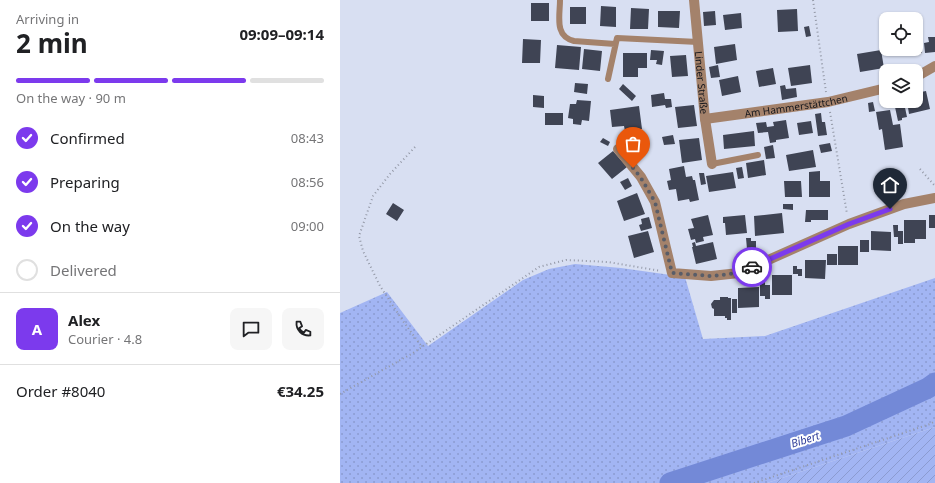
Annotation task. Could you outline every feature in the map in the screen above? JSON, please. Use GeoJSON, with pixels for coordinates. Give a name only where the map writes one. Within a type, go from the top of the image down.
{"type":"FeatureCollection","features":[{"type":"Feature","properties":{"kind":"street","name":"Linder Straße"},"geometry":{"type":"LineString","coordinates":[[694,0],[712,164]]}},
{"type":"Feature","properties":{"kind":"street"},"geometry":{"type":"LineString","coordinates":[[923,73],[935,66]]}},
{"type":"Feature","properties":{"kind":"street","name":"Am Hammerstättchen"},"geometry":{"type":"LineString","coordinates":[[706,119],[828,102],[879,90]]}},
{"type":"Feature","properties":{"kind":"street"},"geometry":{"type":"LineString","coordinates":[[618,149],[641,178],[655,202],[672,273],[711,276],[739,273],[849,224],[904,204],[935,198]]}},
{"type":"Feature","properties":{"kind":"lane"},"geometry":{"type":"LineString","coordinates":[[560,0],[559,25],[566,37],[574,41],[615,44]]}},
{"type":"Feature","properties":{"kind":"lane"},"geometry":{"type":"LineString","coordinates":[[608,79],[617,38],[698,42]]}},
{"type":"Feature","properties":{"kind":"lane"},"geometry":{"type":"LineString","coordinates":[[712,164],[758,155]]}},
{"type":"Feature","properties":{"kind":"path"},"geometry":{"type":"LineString","coordinates":[[415,147],[390,174],[373,196],[359,236],[363,251],[380,286],[403,321],[422,346]]}},
{"type":"Feature","properties":{"kind":"path"},"geometry":{"type":"LineString","coordinates":[[920,169],[935,186]]}},
{"type":"Feature","properties":{"kind":"path"},"geometry":{"type":"LineString","coordinates":[[340,394],[413,353],[539,267],[566,260],[608,262],[672,273]]}},
{"type":"Feature","properties":{"kind":"path"},"geometry":{"type":"LineString","coordinates":[[754,483],[930,424],[935,421]]}},
{"type":"Feature","properties":{"kind":"shaded area"},"geometry":{"type":"Polygon","coordinates":[[[575,264],[621,268],[685,277],[703,339],[765,336],[935,278],[935,427],[767,483],[340,483],[340,313],[387,292],[428,346],[523,280],[549,269],[575,264]]]}},
{"type":"Feature","properties":{"kind":"shaded area"},"geometry":{"type":"Polygon","coordinates":[[[935,427],[935,483],[767,483],[935,427]]]}},
{"type":"Feature","properties":{"kind":"building"},"geometry":{"type":"Polygon","coordinates":[[[531,3],[549,3],[549,21],[531,21],[531,3]]]}},
{"type":"Feature","properties":{"kind":"building"},"geometry":{"type":"Polygon","coordinates":[[[601,6],[616,7],[616,27],[600,26],[601,6]]]}},
{"type":"Feature","properties":{"kind":"building"},"geometry":{"type":"Polygon","coordinates":[[[570,7],[586,7],[586,24],[570,24],[570,7]]]}},
{"type":"Feature","properties":{"kind":"building"},"geometry":{"type":"Polygon","coordinates":[[[631,8],[649,9],[648,29],[630,29],[631,8]]]}},
{"type":"Feature","properties":{"kind":"building"},"geometry":{"type":"Polygon","coordinates":[[[797,9],[798,31],[778,32],[777,10],[797,9]]]}},
{"type":"Feature","properties":{"kind":"building"},"geometry":{"type":"Polygon","coordinates":[[[658,11],[680,11],[679,28],[658,27],[658,11]]]}},
{"type":"Feature","properties":{"kind":"building"},"geometry":{"type":"Polygon","coordinates":[[[715,11],[716,25],[704,26],[703,12],[715,11]]]}},
{"type":"Feature","properties":{"kind":"building"},"geometry":{"type":"Polygon","coordinates":[[[741,13],[742,28],[725,30],[723,15],[741,13]]]}},
{"type":"Feature","properties":{"kind":"building"},"geometry":{"type":"Polygon","coordinates":[[[809,26],[811,36],[806,37],[804,27],[809,26]]]}},
{"type":"Feature","properties":{"kind":"building"},"geometry":{"type":"Polygon","coordinates":[[[928,37],[935,37],[935,52],[925,53],[924,43],[929,42],[928,37]]]}},
{"type":"Feature","properties":{"kind":"building"},"geometry":{"type":"Polygon","coordinates":[[[523,39],[541,40],[540,63],[522,63],[523,39]]]}},
{"type":"Feature","properties":{"kind":"building"},"geometry":{"type":"Polygon","coordinates":[[[735,44],[737,60],[716,64],[714,47],[735,44]]]}},
{"type":"Feature","properties":{"kind":"building"},"geometry":{"type":"Polygon","coordinates":[[[557,45],[581,47],[579,70],[555,68],[557,45]]]}},
{"type":"Feature","properties":{"kind":"building"},"geometry":{"type":"Polygon","coordinates":[[[584,49],[602,51],[600,71],[582,69],[584,49]]]}},
{"type":"Feature","properties":{"kind":"building"},"geometry":{"type":"Polygon","coordinates":[[[651,50],[664,51],[662,65],[656,64],[657,60],[650,60],[651,50]]]}},
{"type":"Feature","properties":{"kind":"building"},"geometry":{"type":"Polygon","coordinates":[[[879,50],[879,56],[882,56],[883,64],[879,64],[879,69],[860,72],[857,54],[879,50]]]}},
{"type":"Feature","properties":{"kind":"building"},"geometry":{"type":"Polygon","coordinates":[[[623,53],[647,53],[647,68],[638,68],[638,77],[623,77],[623,53]]]}},
{"type":"Feature","properties":{"kind":"building"},"geometry":{"type":"Polygon","coordinates":[[[686,55],[688,76],[672,77],[670,56],[686,55]]]}},
{"type":"Feature","properties":{"kind":"building"},"geometry":{"type":"Polygon","coordinates":[[[718,65],[720,77],[711,78],[709,67],[718,65]]]}},
{"type":"Feature","properties":{"kind":"building"},"geometry":{"type":"Polygon","coordinates":[[[810,65],[812,83],[791,86],[788,68],[810,65]]]}},
{"type":"Feature","properties":{"kind":"building"},"geometry":{"type":"Polygon","coordinates":[[[773,68],[776,84],[759,87],[756,71],[773,68]]]}},
{"type":"Feature","properties":{"kind":"building"},"geometry":{"type":"Polygon","coordinates":[[[738,76],[741,92],[722,96],[719,80],[738,76]]]}},
{"type":"Feature","properties":{"kind":"building"},"geometry":{"type":"Polygon","coordinates":[[[575,83],[588,84],[587,94],[574,92],[575,83]]]}},
{"type":"Feature","properties":{"kind":"building"},"geometry":{"type":"Polygon","coordinates":[[[623,84],[636,96],[632,101],[619,89],[623,84]]]}},
{"type":"Feature","properties":{"kind":"building"},"geometry":{"type":"Polygon","coordinates":[[[785,85],[786,89],[796,88],[797,97],[782,100],[780,86],[785,85]]]}},
{"type":"Feature","properties":{"kind":"building"},"geometry":{"type":"Polygon","coordinates":[[[926,91],[930,109],[909,114],[908,108],[923,108],[923,92],[926,91]]]}},
{"type":"Feature","properties":{"kind":"building"},"geometry":{"type":"Polygon","coordinates":[[[664,93],[665,99],[671,99],[672,107],[666,108],[665,105],[652,107],[651,95],[664,93]]]}},
{"type":"Feature","properties":{"kind":"building"},"geometry":{"type":"Polygon","coordinates":[[[533,95],[544,96],[544,108],[533,107],[533,95]]]}},
{"type":"Feature","properties":{"kind":"building"},"geometry":{"type":"Polygon","coordinates":[[[577,100],[591,101],[589,121],[582,120],[581,125],[573,124],[573,119],[568,118],[570,104],[576,104],[577,100]]]}},
{"type":"Feature","properties":{"kind":"building"},"geometry":{"type":"Polygon","coordinates":[[[873,102],[875,111],[869,112],[868,103],[873,102]]]}},
{"type":"Feature","properties":{"kind":"building"},"geometry":{"type":"Polygon","coordinates":[[[694,105],[697,126],[678,128],[675,107],[694,105]]]}},
{"type":"Feature","properties":{"kind":"building"},"geometry":{"type":"Polygon","coordinates":[[[639,106],[642,129],[625,131],[624,126],[612,127],[610,110],[639,106]]]}},
{"type":"Feature","properties":{"kind":"building"},"geometry":{"type":"Polygon","coordinates":[[[895,108],[905,108],[907,117],[898,121],[895,108]]]}},
{"type":"Feature","properties":{"kind":"building"},"geometry":{"type":"Polygon","coordinates":[[[890,110],[893,125],[900,124],[903,147],[885,150],[882,129],[879,130],[876,112],[890,110]]]}},
{"type":"Feature","properties":{"kind":"building"},"geometry":{"type":"Polygon","coordinates":[[[545,113],[563,113],[563,125],[545,125],[545,113]]]}},
{"type":"Feature","properties":{"kind":"building"},"geometry":{"type":"Polygon","coordinates":[[[821,113],[822,122],[825,122],[827,135],[818,136],[815,114],[821,113]]]}},
{"type":"Feature","properties":{"kind":"building"},"geometry":{"type":"Polygon","coordinates":[[[786,120],[789,138],[776,140],[776,142],[770,143],[768,132],[758,133],[756,123],[766,122],[767,127],[774,126],[773,122],[786,120]]]}},
{"type":"Feature","properties":{"kind":"building"},"geometry":{"type":"Polygon","coordinates":[[[811,121],[813,133],[799,135],[797,123],[811,121]]]}},
{"type":"Feature","properties":{"kind":"building"},"geometry":{"type":"Polygon","coordinates":[[[754,131],[755,146],[724,149],[723,135],[754,131]]]}},
{"type":"Feature","properties":{"kind":"building"},"geometry":{"type":"Polygon","coordinates":[[[673,135],[675,144],[664,145],[662,137],[673,135]]]}},
{"type":"Feature","properties":{"kind":"building"},"geometry":{"type":"Polygon","coordinates":[[[603,138],[610,142],[608,146],[600,142],[603,138]]]}},
{"type":"Feature","properties":{"kind":"building"},"geometry":{"type":"Polygon","coordinates":[[[699,138],[702,160],[682,163],[679,140],[699,138]]]}},
{"type":"Feature","properties":{"kind":"building"},"geometry":{"type":"Polygon","coordinates":[[[830,143],[832,151],[821,153],[819,145],[830,143]]]}},
{"type":"Feature","properties":{"kind":"building"},"geometry":{"type":"Polygon","coordinates":[[[773,145],[775,158],[766,159],[764,147],[773,145]]]}},
{"type":"Feature","properties":{"kind":"building"},"geometry":{"type":"Polygon","coordinates":[[[813,150],[816,167],[789,171],[786,155],[813,150]]]}},
{"type":"Feature","properties":{"kind":"building"},"geometry":{"type":"Polygon","coordinates":[[[613,151],[627,167],[612,179],[598,163],[613,151]]]}},
{"type":"Feature","properties":{"kind":"building"},"geometry":{"type":"Polygon","coordinates":[[[764,160],[766,175],[748,178],[746,163],[764,160]]]}},
{"type":"Feature","properties":{"kind":"building"},"geometry":{"type":"Polygon","coordinates":[[[684,166],[686,177],[692,176],[693,180],[695,180],[699,200],[690,202],[689,199],[678,201],[676,189],[669,190],[667,181],[671,180],[669,169],[684,166]]]}},
{"type":"Feature","properties":{"kind":"building"},"geometry":{"type":"Polygon","coordinates":[[[742,167],[744,178],[738,179],[736,168],[742,167]]]}},
{"type":"Feature","properties":{"kind":"building"},"geometry":{"type":"Polygon","coordinates":[[[820,171],[820,181],[830,181],[830,197],[809,197],[809,172],[820,171]]]}},
{"type":"Feature","properties":{"kind":"building"},"geometry":{"type":"Polygon","coordinates":[[[733,172],[736,188],[709,192],[706,176],[733,172]]]}},
{"type":"Feature","properties":{"kind":"building"},"geometry":{"type":"Polygon","coordinates":[[[699,173],[704,173],[706,184],[701,185],[699,173]]]}},
{"type":"Feature","properties":{"kind":"building"},"geometry":{"type":"Polygon","coordinates":[[[628,178],[632,186],[625,190],[620,182],[628,178]]]}},
{"type":"Feature","properties":{"kind":"building"},"geometry":{"type":"Polygon","coordinates":[[[784,181],[801,181],[802,197],[785,197],[784,181]]]}},
{"type":"Feature","properties":{"kind":"building"},"geometry":{"type":"Polygon","coordinates":[[[637,193],[645,214],[624,221],[617,201],[637,193]]]}},
{"type":"Feature","properties":{"kind":"building"},"geometry":{"type":"Polygon","coordinates":[[[393,203],[404,210],[397,221],[386,214],[393,203]]]}},
{"type":"Feature","properties":{"kind":"building"},"geometry":{"type":"Polygon","coordinates":[[[783,204],[793,204],[793,210],[783,209],[783,204]]]}},
{"type":"Feature","properties":{"kind":"building"},"geometry":{"type":"Polygon","coordinates":[[[806,210],[828,210],[828,220],[811,220],[811,222],[805,222],[806,210]]]}},
{"type":"Feature","properties":{"kind":"building"},"geometry":{"type":"Polygon","coordinates":[[[782,213],[784,233],[755,236],[754,216],[782,213]]]}},
{"type":"Feature","properties":{"kind":"building"},"geometry":{"type":"Polygon","coordinates":[[[708,215],[713,235],[703,237],[704,241],[696,243],[695,239],[691,240],[688,229],[694,228],[691,219],[708,215]]]}},
{"type":"Feature","properties":{"kind":"building"},"geometry":{"type":"Polygon","coordinates":[[[745,215],[747,233],[726,235],[723,217],[745,215]]]}},
{"type":"Feature","properties":{"kind":"building"},"geometry":{"type":"Polygon","coordinates":[[[929,215],[935,215],[935,228],[929,228],[929,215]]]}},
{"type":"Feature","properties":{"kind":"building"},"geometry":{"type":"Polygon","coordinates":[[[649,217],[652,228],[641,231],[639,225],[642,224],[641,219],[649,217]]]}},
{"type":"Feature","properties":{"kind":"building"},"geometry":{"type":"Polygon","coordinates":[[[904,220],[926,220],[926,239],[915,239],[915,243],[904,243],[904,220]]]}},
{"type":"Feature","properties":{"kind":"building"},"geometry":{"type":"Polygon","coordinates":[[[893,225],[898,225],[898,231],[903,231],[903,244],[898,244],[898,237],[894,237],[893,225]]]}},
{"type":"Feature","properties":{"kind":"building"},"geometry":{"type":"Polygon","coordinates":[[[648,231],[654,252],[634,258],[628,236],[648,231]]]}},
{"type":"Feature","properties":{"kind":"building"},"geometry":{"type":"Polygon","coordinates":[[[871,231],[891,232],[891,251],[871,250],[871,231]]]}},
{"type":"Feature","properties":{"kind":"building"},"geometry":{"type":"Polygon","coordinates":[[[746,238],[751,238],[751,241],[756,241],[756,249],[747,249],[746,238]]]}},
{"type":"Feature","properties":{"kind":"building"},"geometry":{"type":"Polygon","coordinates":[[[860,240],[869,240],[869,252],[860,252],[860,240]]]}},
{"type":"Feature","properties":{"kind":"building"},"geometry":{"type":"Polygon","coordinates":[[[695,242],[696,246],[713,242],[717,259],[696,264],[692,247],[692,243],[695,242]]]}},
{"type":"Feature","properties":{"kind":"building"},"geometry":{"type":"Polygon","coordinates":[[[838,246],[858,246],[858,265],[838,265],[838,246]]]}},
{"type":"Feature","properties":{"kind":"building"},"geometry":{"type":"Polygon","coordinates":[[[827,254],[837,254],[837,265],[827,265],[827,254]]]}},
{"type":"Feature","properties":{"kind":"building"},"geometry":{"type":"Polygon","coordinates":[[[805,260],[826,260],[825,279],[805,278],[805,260]]]}},
{"type":"Feature","properties":{"kind":"building"},"geometry":{"type":"Polygon","coordinates":[[[793,266],[797,266],[797,269],[802,269],[802,276],[793,274],[793,266]]]}},
{"type":"Feature","properties":{"kind":"building"},"geometry":{"type":"Polygon","coordinates":[[[772,275],[792,275],[792,295],[772,295],[772,275]]]}},
{"type":"Feature","properties":{"kind":"building"},"geometry":{"type":"Polygon","coordinates":[[[760,281],[765,281],[765,285],[770,285],[770,299],[765,299],[765,296],[760,296],[760,281]]]}},
{"type":"Feature","properties":{"kind":"building"},"geometry":{"type":"Polygon","coordinates":[[[759,287],[759,307],[738,308],[738,288],[759,287]]]}},
{"type":"Feature","properties":{"kind":"building"},"geometry":{"type":"Polygon","coordinates":[[[720,297],[731,298],[731,320],[727,320],[725,316],[714,316],[714,309],[712,308],[711,304],[714,300],[720,300],[720,297]]]}},
{"type":"Feature","properties":{"kind":"building"},"geometry":{"type":"Polygon","coordinates":[[[732,299],[737,299],[737,313],[732,313],[732,299]]]}},
{"type":"Feature","properties":{"kind":"waterway","name":"Bibert"},"geometry":{"type":"LineString","coordinates":[[670,483],[846,426],[928,388],[935,383]]}},
{"type":"Feature","properties":{"kind":"way so far"},"geometry":{"type":"LineString","coordinates":[[633,168],[641,178],[655,202],[672,273],[711,276],[739,273],[752,267]]}},
{"type":"Feature","properties":{"kind":"route"},"geometry":{"type":"LineString","coordinates":[[752,267],[849,224],[890,209]]}}]}
